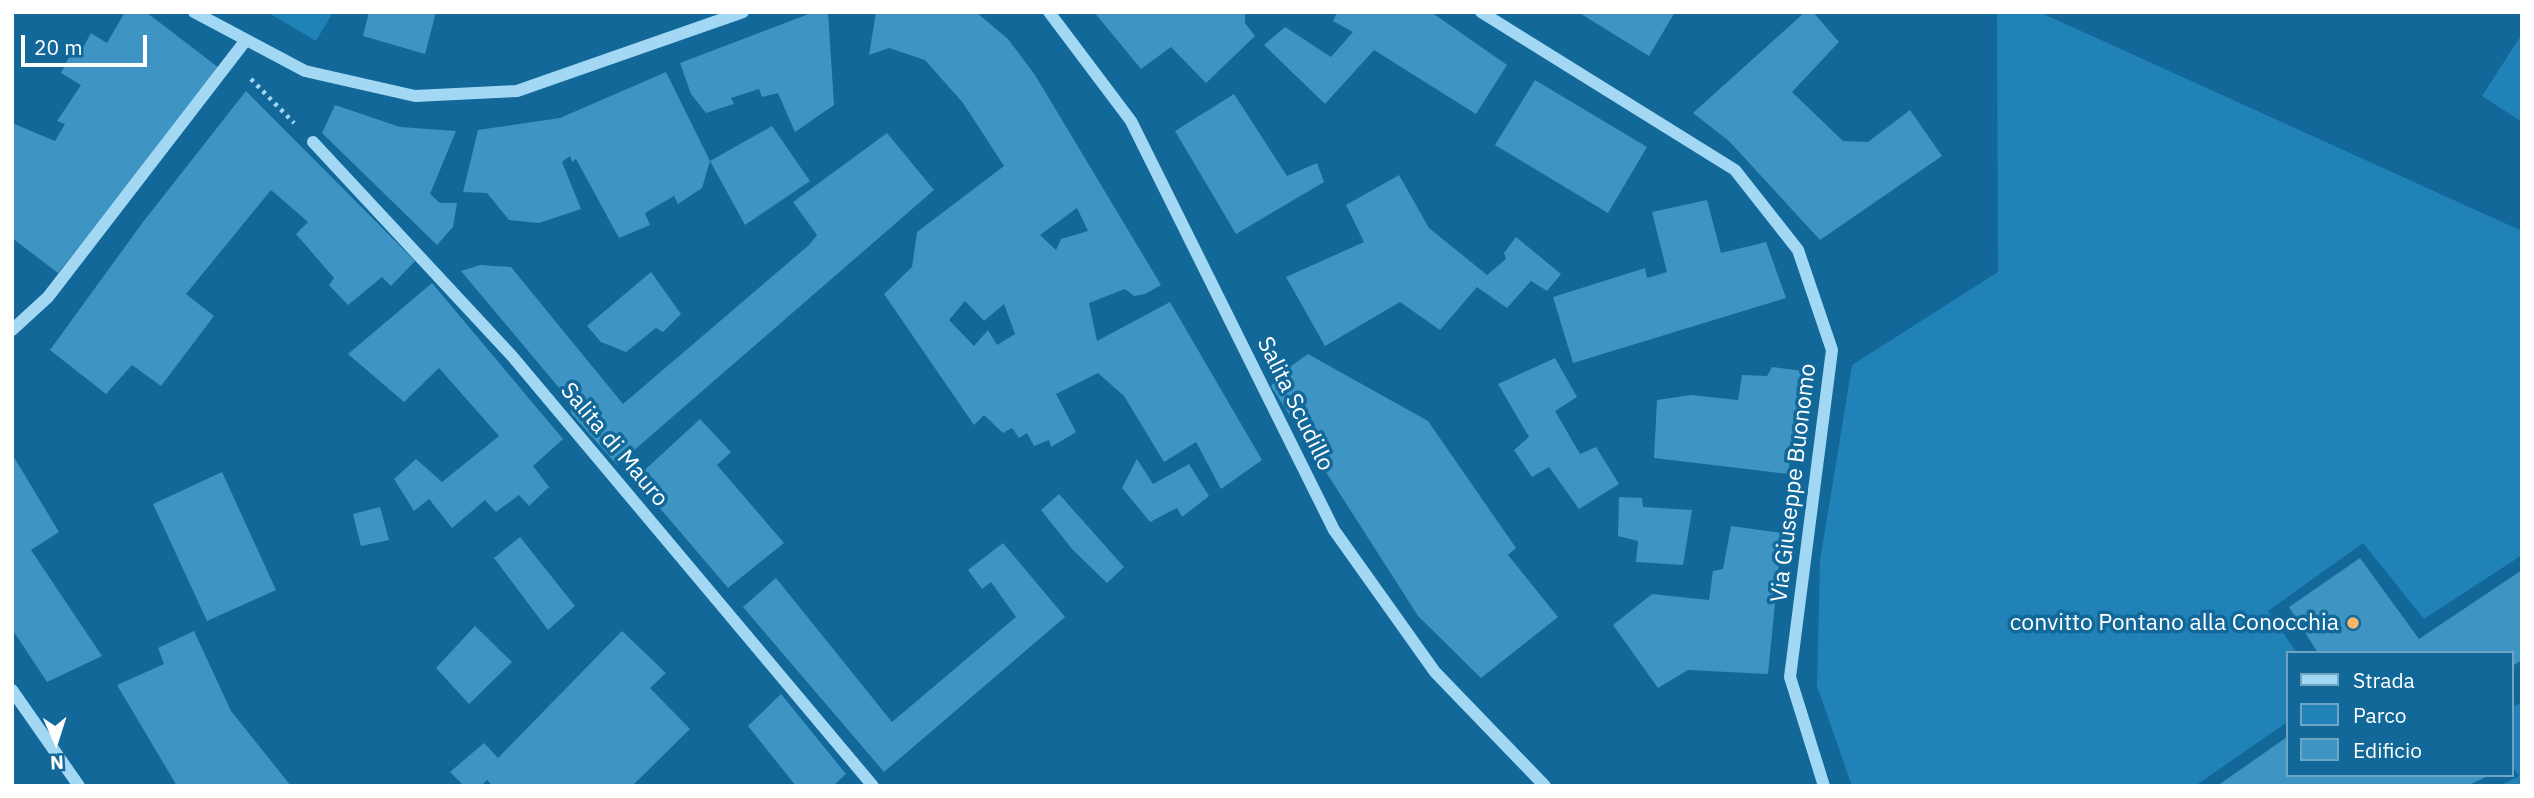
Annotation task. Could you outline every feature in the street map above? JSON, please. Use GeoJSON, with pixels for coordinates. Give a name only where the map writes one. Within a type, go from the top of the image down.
{"type":"FeatureCollection","features":[{"type":"Feature","properties":{"kind":"street"},"geometry":{"type":"LineString","coordinates":[[194,12],[305,71],[415,96],[517,91],[743,12]]}},
{"type":"Feature","properties":{"kind":"street","name":"Salita Scudillo"},"geometry":{"type":"LineString","coordinates":[[1049,12],[1131,121],[1334,530],[1435,672],[1545,786]]}},
{"type":"Feature","properties":{"kind":"street","name":"Via Giuseppe Buonomo"},"geometry":{"type":"LineString","coordinates":[[1481,12],[1735,170],[1798,250],[1832,350],[1790,677],[1824,786]]}},
{"type":"Feature","properties":{"kind":"street"},"geometry":{"type":"LineString","coordinates":[[12,330],[48,297],[246,40]]}},
{"type":"Feature","properties":{"kind":"street","name":"Salita di Mauro"},"geometry":{"type":"LineString","coordinates":[[313,142],[512,356],[873,786]]}},
{"type":"Feature","properties":{"kind":"street"},"geometry":{"type":"LineString","coordinates":[[12,690],[79,786]]}},
{"type":"Feature","properties":{"kind":"path"},"geometry":{"type":"LineString","coordinates":[[229,61],[256,83],[313,142]]}},
{"type":"Feature","properties":{"kind":"green space"},"geometry":{"type":"Polygon","coordinates":[[[267,12],[333,12],[316,41],[267,12]]]}},
{"type":"Feature","properties":{"kind":"green space"},"geometry":{"type":"Polygon","coordinates":[[[1997,12],[2039,12],[2522,231],[2522,555],[2424,619],[2363,543],[2268,611],[2296,651],[2286,651],[2286,723],[2195,786],[1852,786],[1817,686],[1820,561],[1852,365],[1998,272],[1997,12]]]}},
{"type":"Feature","properties":{"kind":"green space"},"geometry":{"type":"Polygon","coordinates":[[[2522,34],[2522,122],[2482,96],[2522,34]]]}},
{"type":"Feature","properties":{"kind":"green space"},"geometry":{"type":"Polygon","coordinates":[[[2522,702],[2522,786],[2499,786],[2519,776],[2513,767],[2513,707],[2522,702]]]}},
{"type":"Feature","properties":{"kind":"building"},"geometry":{"type":"Polygon","coordinates":[[[125,12],[146,12],[219,68],[58,273],[12,238],[12,123],[55,141],[65,124],[57,121],[81,85],[61,73],[73,49],[79,55],[91,33],[107,43],[125,12]]]}},
{"type":"Feature","properties":{"kind":"building"},"geometry":{"type":"Polygon","coordinates":[[[369,12],[436,12],[425,54],[363,36],[369,12]]]}},
{"type":"Feature","properties":{"kind":"building"},"geometry":{"type":"Polygon","coordinates":[[[814,12],[828,12],[834,105],[795,132],[778,93],[762,97],[759,89],[731,98],[734,104],[706,113],[691,94],[680,63],[814,12]]]}},
{"type":"Feature","properties":{"kind":"building"},"geometry":{"type":"Polygon","coordinates":[[[876,12],[976,12],[1008,39],[1035,75],[1161,285],[1145,294],[1134,296],[1125,289],[1089,303],[1097,341],[1170,302],[1262,460],[1221,489],[1196,442],[1164,462],[1124,396],[1098,373],[1056,394],[1076,432],[1051,447],[1049,440],[1034,446],[1027,433],[1019,438],[1012,428],[1003,433],[984,415],[974,425],[884,294],[912,267],[917,232],[1004,166],[963,103],[925,60],[889,48],[869,55],[876,12]],[[1077,208],[1040,235],[1056,250],[1061,239],[1088,231],[1077,208]],[[965,301],[949,320],[974,346],[988,330],[997,345],[1015,334],[1004,304],[984,321],[965,301]]]}},
{"type":"Feature","properties":{"kind":"building"},"geometry":{"type":"Polygon","coordinates":[[[1094,12],[1245,12],[1245,23],[1255,36],[1206,83],[1171,47],[1141,69],[1094,12]]]}},
{"type":"Feature","properties":{"kind":"building"},"geometry":{"type":"Polygon","coordinates":[[[1337,12],[1431,12],[1507,65],[1476,114],[1374,50],[1325,104],[1264,45],[1285,27],[1331,57],[1353,32],[1333,21],[1337,12]]]}},
{"type":"Feature","properties":{"kind":"building"},"geometry":{"type":"Polygon","coordinates":[[[1578,12],[1675,12],[1649,56],[1578,12]]]}},
{"type":"Feature","properties":{"kind":"building"},"geometry":{"type":"Polygon","coordinates":[[[1805,12],[1813,12],[1839,42],[1792,92],[1843,141],[1868,142],[1910,110],[1942,156],[1820,240],[1729,141],[1693,113],[1805,12]]]}},
{"type":"Feature","properties":{"kind":"building"},"geometry":{"type":"Polygon","coordinates":[[[666,72],[710,161],[702,188],[678,204],[674,196],[645,213],[650,225],[619,238],[576,159],[572,162],[570,156],[562,162],[581,209],[539,223],[509,220],[487,193],[463,192],[478,130],[560,118],[666,72]]]}},
{"type":"Feature","properties":{"kind":"building"},"geometry":{"type":"Polygon","coordinates":[[[1535,80],[1647,147],[1608,213],[1495,145],[1535,80]]]}},
{"type":"Feature","properties":{"kind":"building"},"geometry":{"type":"Polygon","coordinates":[[[246,91],[415,261],[391,286],[382,277],[348,305],[329,285],[334,278],[296,234],[308,222],[271,190],[186,294],[214,316],[161,386],[132,365],[106,394],[50,350],[143,222],[246,91]]]}},
{"type":"Feature","properties":{"kind":"building"},"geometry":{"type":"Polygon","coordinates":[[[1234,94],[1287,176],[1317,163],[1324,182],[1236,234],[1175,131],[1234,94]]]}},
{"type":"Feature","properties":{"kind":"building"},"geometry":{"type":"Polygon","coordinates":[[[335,105],[400,127],[456,131],[430,194],[440,203],[457,203],[453,227],[437,245],[322,133],[335,105]]]}},
{"type":"Feature","properties":{"kind":"building"},"geometry":{"type":"Polygon","coordinates":[[[772,126],[810,181],[745,225],[710,161],[772,126]]]}},
{"type":"Feature","properties":{"kind":"building"},"geometry":{"type":"Polygon","coordinates":[[[887,133],[934,190],[617,465],[571,413],[571,402],[461,271],[480,265],[511,267],[623,404],[809,245],[817,235],[793,202],[887,133]]]}},
{"type":"Feature","properties":{"kind":"building"},"geometry":{"type":"Polygon","coordinates":[[[1399,175],[1429,228],[1487,275],[1506,259],[1504,253],[1516,237],[1561,274],[1547,291],[1531,281],[1507,308],[1477,287],[1440,330],[1400,302],[1325,346],[1286,277],[1364,242],[1346,205],[1399,175]]]}},
{"type":"Feature","properties":{"kind":"building"},"geometry":{"type":"Polygon","coordinates":[[[1707,200],[1721,253],[1766,242],[1786,298],[1573,363],[1553,297],[1645,268],[1647,278],[1667,272],[1652,212],[1707,200]]]}},
{"type":"Feature","properties":{"kind":"building"},"geometry":{"type":"Polygon","coordinates":[[[651,272],[681,314],[663,332],[656,328],[626,352],[601,342],[587,326],[651,272]]]}},
{"type":"Feature","properties":{"kind":"building"},"geometry":{"type":"Polygon","coordinates":[[[432,283],[563,439],[533,466],[549,487],[529,506],[519,495],[496,512],[485,500],[452,528],[429,499],[414,511],[394,479],[416,459],[442,482],[499,436],[439,368],[404,402],[348,354],[432,283]]]}},
{"type":"Feature","properties":{"kind":"building"},"geometry":{"type":"Polygon","coordinates":[[[1308,354],[1428,421],[1516,548],[1508,555],[1558,617],[1481,678],[1418,616],[1271,386],[1281,373],[1308,354]]]}},
{"type":"Feature","properties":{"kind":"building"},"geometry":{"type":"Polygon","coordinates":[[[1555,358],[1577,397],[1555,411],[1580,454],[1596,447],[1619,484],[1579,509],[1549,467],[1532,477],[1514,450],[1529,437],[1498,384],[1555,358]]]}},
{"type":"Feature","properties":{"kind":"building"},"geometry":{"type":"Polygon","coordinates":[[[1772,367],[1803,371],[1788,474],[1654,458],[1657,400],[1691,395],[1738,400],[1742,375],[1767,376],[1772,367]]]}},
{"type":"Feature","properties":{"kind":"building"},"geometry":{"type":"Polygon","coordinates":[[[700,419],[731,452],[717,465],[784,543],[728,588],[635,479],[700,419]]]}},
{"type":"Feature","properties":{"kind":"building"},"geometry":{"type":"Polygon","coordinates":[[[12,454],[59,532],[31,550],[102,656],[47,682],[12,629],[12,454]]]}},
{"type":"Feature","properties":{"kind":"building"},"geometry":{"type":"Polygon","coordinates":[[[1137,459],[1153,484],[1189,464],[1209,496],[1182,517],[1177,508],[1150,522],[1122,488],[1137,459]]]}},
{"type":"Feature","properties":{"kind":"building"},"geometry":{"type":"Polygon","coordinates":[[[222,472],[276,590],[207,621],[153,504],[222,472]]]}},
{"type":"Feature","properties":{"kind":"building"},"geometry":{"type":"Polygon","coordinates":[[[1059,494],[1124,567],[1107,583],[1072,549],[1041,510],[1059,494]]]}},
{"type":"Feature","properties":{"kind":"building"},"geometry":{"type":"Polygon","coordinates":[[[1619,497],[1642,498],[1643,507],[1692,510],[1683,565],[1636,562],[1638,541],[1618,536],[1619,497]]]}},
{"type":"Feature","properties":{"kind":"building"},"geometry":{"type":"Polygon","coordinates":[[[380,507],[389,540],[361,546],[353,514],[380,507]]]}},
{"type":"Feature","properties":{"kind":"building"},"geometry":{"type":"Polygon","coordinates":[[[1731,526],[1782,533],[1768,674],[1688,670],[1658,688],[1613,625],[1652,594],[1709,600],[1713,571],[1723,569],[1731,526]]]}},
{"type":"Feature","properties":{"kind":"building"},"geometry":{"type":"Polygon","coordinates":[[[520,537],[575,606],[548,630],[494,558],[520,537]]]}},
{"type":"Feature","properties":{"kind":"building"},"geometry":{"type":"Polygon","coordinates":[[[1003,543],[1065,617],[884,772],[743,607],[776,578],[892,722],[1016,617],[991,582],[982,589],[968,570],[1003,543]]]}},
{"type":"Feature","properties":{"kind":"building","name":"convitto Pontano alla Conocchia"},"geometry":{"type":"Polygon","coordinates":[[[2360,558],[2419,639],[2522,570],[2522,660],[2513,666],[2513,651],[2317,651],[2289,607],[2360,558]]]}},
{"type":"Feature","properties":{"kind":"building"},"geometry":{"type":"Polygon","coordinates":[[[475,626],[512,662],[469,704],[436,668],[475,626]]]}},
{"type":"Feature","properties":{"kind":"building"},"geometry":{"type":"Polygon","coordinates":[[[194,631],[231,711],[291,786],[177,786],[117,685],[164,664],[158,648],[194,631]]]}},
{"type":"Feature","properties":{"kind":"building"},"geometry":{"type":"Polygon","coordinates":[[[622,631],[666,673],[650,688],[690,729],[632,786],[493,786],[487,780],[481,786],[464,786],[450,772],[484,743],[498,758],[622,631]]]}},
{"type":"Feature","properties":{"kind":"building"},"geometry":{"type":"Polygon","coordinates":[[[781,694],[846,774],[833,786],[796,786],[748,726],[781,694]]]}},
{"type":"Feature","properties":{"kind":"building"},"geometry":{"type":"Polygon","coordinates":[[[2286,738],[2286,777],[2486,777],[2467,786],[2217,786],[2286,738]]]}},
{"type":"Feature","properties":{"kind":"place","name":"convitto Pontano alla Conocchia"},"geometry":{"type":"Point","coordinates":[2353,623]}}]}
